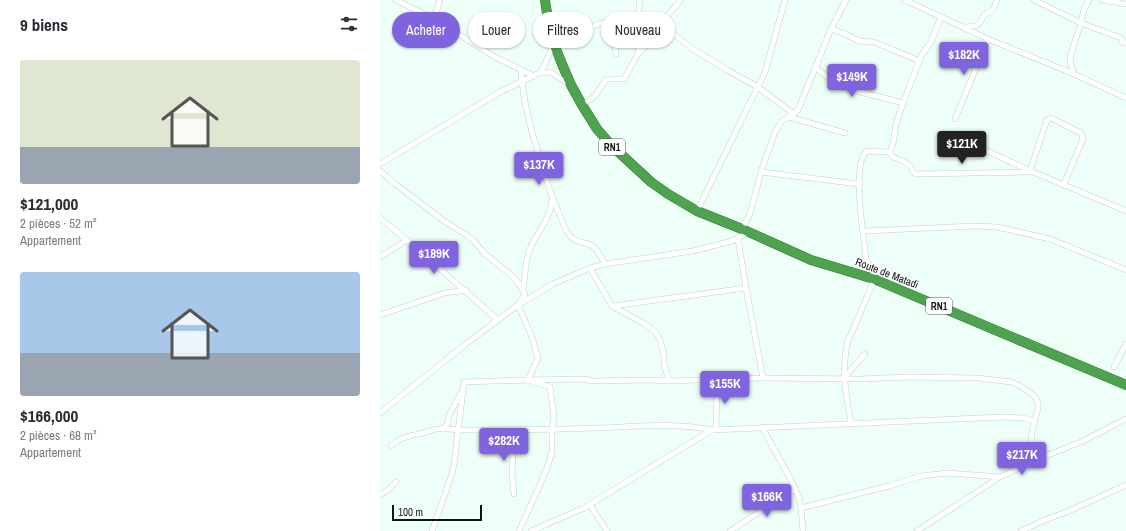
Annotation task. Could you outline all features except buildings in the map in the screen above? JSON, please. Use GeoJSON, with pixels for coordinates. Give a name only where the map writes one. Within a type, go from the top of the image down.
{"type":"FeatureCollection","features":[{"type":"Feature","properties":{"kind":"highway","name":"RN1"},"geometry":{"type":"LineString","coordinates":[[544,1],[546,12]]}},
{"type":"Feature","properties":{"kind":"highway","name":"RN1"},"geometry":{"type":"LineString","coordinates":[[556,48],[571,85],[582,105],[597,129],[612,146],[651,182],[696,212],[746,231]]}},
{"type":"Feature","properties":{"kind":"highway","name":"Route de Matadi"},"geometry":{"type":"LineString","coordinates":[[746,231],[811,260],[874,279],[1126,385]]}},
{"type":"Feature","properties":{"kind":"street"},"geometry":{"type":"LineString","coordinates":[[396,0],[420,12]]}},
{"type":"Feature","properties":{"kind":"street"},"geometry":{"type":"LineString","coordinates":[[436,12],[440,0]]}},
{"type":"Feature","properties":{"kind":"street"},"geometry":{"type":"LineString","coordinates":[[638,12],[640,0]]}},
{"type":"Feature","properties":{"kind":"street"},"geometry":{"type":"LineString","coordinates":[[670,12],[681,0]]}},
{"type":"Feature","properties":{"kind":"street"},"geometry":{"type":"LineString","coordinates":[[696,212],[765,72],[785,0]]}},
{"type":"Feature","properties":{"kind":"street"},"geometry":{"type":"LineString","coordinates":[[380,413],[467,343],[518,305],[553,284],[590,268],[605,264],[693,251],[738,239],[746,231],[761,172],[775,132],[782,121],[798,110],[831,29],[846,0]]}},
{"type":"Feature","properties":{"kind":"street"},"geometry":{"type":"LineString","coordinates":[[906,0],[965,29],[1074,74],[1126,98]]}},
{"type":"Feature","properties":{"kind":"street"},"geometry":{"type":"LineString","coordinates":[[965,29],[979,24],[984,15],[993,10],[997,0]]}},
{"type":"Feature","properties":{"kind":"street"},"geometry":{"type":"LineString","coordinates":[[1034,0],[1121,38],[1122,42],[1126,43]]}},
{"type":"Feature","properties":{"kind":"street"},"geometry":{"type":"LineString","coordinates":[[1074,74],[1071,68],[1070,59],[1082,22],[1084,9],[1089,0]]}},
{"type":"Feature","properties":{"kind":"street"},"geometry":{"type":"LineString","coordinates":[[1102,0],[1126,4]]}},
{"type":"Feature","properties":{"kind":"street"},"geometry":{"type":"LineString","coordinates":[[941,17],[933,37],[923,53],[902,103],[890,152],[892,157],[904,161],[916,174],[1032,171]]}},
{"type":"Feature","properties":{"kind":"street"},"geometry":{"type":"LineString","coordinates":[[831,29],[859,41],[874,42],[920,61]]}},
{"type":"Feature","properties":{"kind":"street"},"geometry":{"type":"LineString","coordinates":[[460,34],[479,48],[534,76]]}},
{"type":"Feature","properties":{"kind":"street"},"geometry":{"type":"LineString","coordinates":[[675,35],[693,49],[758,87],[794,114]]}},
{"type":"Feature","properties":{"kind":"street"},"geometry":{"type":"LineString","coordinates":[[955,119],[988,39]]}},
{"type":"Feature","properties":{"kind":"street"},"geometry":{"type":"LineString","coordinates":[[541,72],[552,48]]}},
{"type":"Feature","properties":{"kind":"street"},"geometry":{"type":"LineString","coordinates":[[615,48],[616,54]]}},
{"type":"Feature","properties":{"kind":"street"},"geometry":{"type":"LineString","coordinates":[[638,54],[639,48]]}},
{"type":"Feature","properties":{"kind":"street"},"geometry":{"type":"LineString","coordinates":[[582,105],[594,97],[606,80],[624,79],[638,54],[643,48]]}},
{"type":"Feature","properties":{"kind":"street"},"geometry":{"type":"LineString","coordinates":[[815,67],[821,73],[845,88],[902,103]]}},
{"type":"Feature","properties":{"kind":"street"},"geometry":{"type":"LineString","coordinates":[[521,70],[526,108],[552,198],[567,232],[578,242],[587,244],[594,248],[605,264]]}},
{"type":"Feature","properties":{"kind":"street"},"geometry":{"type":"LineString","coordinates":[[380,164],[500,92],[541,72],[552,73],[571,85]]}},
{"type":"Feature","properties":{"kind":"street"},"geometry":{"type":"LineString","coordinates":[[789,117],[845,133]]}},
{"type":"Feature","properties":{"kind":"street"},"geometry":{"type":"LineString","coordinates":[[1032,171],[1047,120],[1050,118],[1081,133],[1083,139],[1064,184]]}},
{"type":"Feature","properties":{"kind":"street"},"geometry":{"type":"LineString","coordinates":[[961,139],[1126,211]]}},
{"type":"Feature","properties":{"kind":"street"},"geometry":{"type":"LineString","coordinates":[[851,423],[844,378],[845,352],[848,341],[874,279],[872,270],[867,261],[861,211],[859,184],[862,158],[865,153],[869,151],[890,152]]}},
{"type":"Feature","properties":{"kind":"street"},"geometry":{"type":"LineString","coordinates":[[380,171],[444,221],[468,236],[484,253],[511,276],[520,285],[525,294],[518,305]]}},
{"type":"Feature","properties":{"kind":"street"},"geometry":{"type":"LineString","coordinates":[[761,172],[859,184]]}},
{"type":"Feature","properties":{"kind":"street"},"geometry":{"type":"LineString","coordinates":[[523,289],[527,257],[548,217],[552,198]]}},
{"type":"Feature","properties":{"kind":"street"},"geometry":{"type":"LineString","coordinates":[[380,218],[466,290],[498,320]]}},
{"type":"Feature","properties":{"kind":"street"},"geometry":{"type":"LineString","coordinates":[[864,231],[975,226],[997,227],[1050,239],[1126,270]]}},
{"type":"Feature","properties":{"kind":"street"},"geometry":{"type":"LineString","coordinates":[[738,239],[763,378]]}},
{"type":"Feature","properties":{"kind":"street"},"geometry":{"type":"LineString","coordinates":[[380,257],[408,240]]}},
{"type":"Feature","properties":{"kind":"street"},"geometry":{"type":"LineString","coordinates":[[590,268],[612,306],[646,324],[656,333],[662,347],[664,364],[669,381]]}},
{"type":"Feature","properties":{"kind":"street"},"geometry":{"type":"LineString","coordinates":[[612,306],[746,288]]}},
{"type":"Feature","properties":{"kind":"street"},"geometry":{"type":"LineString","coordinates":[[380,315],[444,293],[466,290]]}},
{"type":"Feature","properties":{"kind":"street"},"geometry":{"type":"LineString","coordinates":[[518,305],[532,337],[538,358],[528,380]]}},
{"type":"Feature","properties":{"kind":"street"},"geometry":{"type":"LineString","coordinates":[[1114,367],[1126,344]]}},
{"type":"Feature","properties":{"kind":"street"},"geometry":{"type":"LineString","coordinates":[[844,378],[865,354]]}},
{"type":"Feature","properties":{"kind":"street"},"geometry":{"type":"LineString","coordinates":[[432,531],[454,465],[464,382],[585,379],[593,381],[669,381],[763,378],[962,377],[991,379],[1011,382],[1027,390],[1038,401],[1038,408],[1031,438],[1033,453],[1036,460]]}},
{"type":"Feature","properties":{"kind":"street"},"geometry":{"type":"LineString","coordinates":[[519,531],[539,487],[552,452],[552,430],[554,417],[550,387],[528,380]]}},
{"type":"Feature","properties":{"kind":"street"},"geometry":{"type":"LineString","coordinates":[[714,430],[717,380]]}},
{"type":"Feature","properties":{"kind":"street"},"geometry":{"type":"LineString","coordinates":[[443,429],[448,423],[449,415],[463,388]]}},
{"type":"Feature","properties":{"kind":"street"},"geometry":{"type":"LineString","coordinates":[[391,446],[402,438],[443,429],[552,430],[688,426],[714,430],[1014,417],[1034,421]]}},
{"type":"Feature","properties":{"kind":"street"},"geometry":{"type":"LineString","coordinates":[[917,531],[1000,476],[1082,441],[1126,419]]}},
{"type":"Feature","properties":{"kind":"street"},"geometry":{"type":"LineString","coordinates":[[762,427],[795,489],[801,508],[802,531]]}},
{"type":"Feature","properties":{"kind":"street"},"geometry":{"type":"LineString","coordinates":[[514,430],[512,475],[514,494]]}},
{"type":"Feature","properties":{"kind":"street"},"geometry":{"type":"LineString","coordinates":[[523,521],[530,531],[574,513],[590,505],[663,459],[714,430]]}},
{"type":"Feature","properties":{"kind":"street"},"geometry":{"type":"LineString","coordinates":[[801,508],[889,486],[922,476],[948,473],[1000,476]]}},
{"type":"Feature","properties":{"kind":"street"},"geometry":{"type":"LineString","coordinates":[[380,495],[396,482]]}},
{"type":"Feature","properties":{"kind":"street"},"geometry":{"type":"LineString","coordinates":[[1021,531],[1126,485]]}},
{"type":"Feature","properties":{"kind":"street"},"geometry":{"type":"LineString","coordinates":[[730,531],[795,489]]}},
{"type":"Feature","properties":{"kind":"street"},"geometry":{"type":"LineString","coordinates":[[590,505],[607,531]]}}]}
